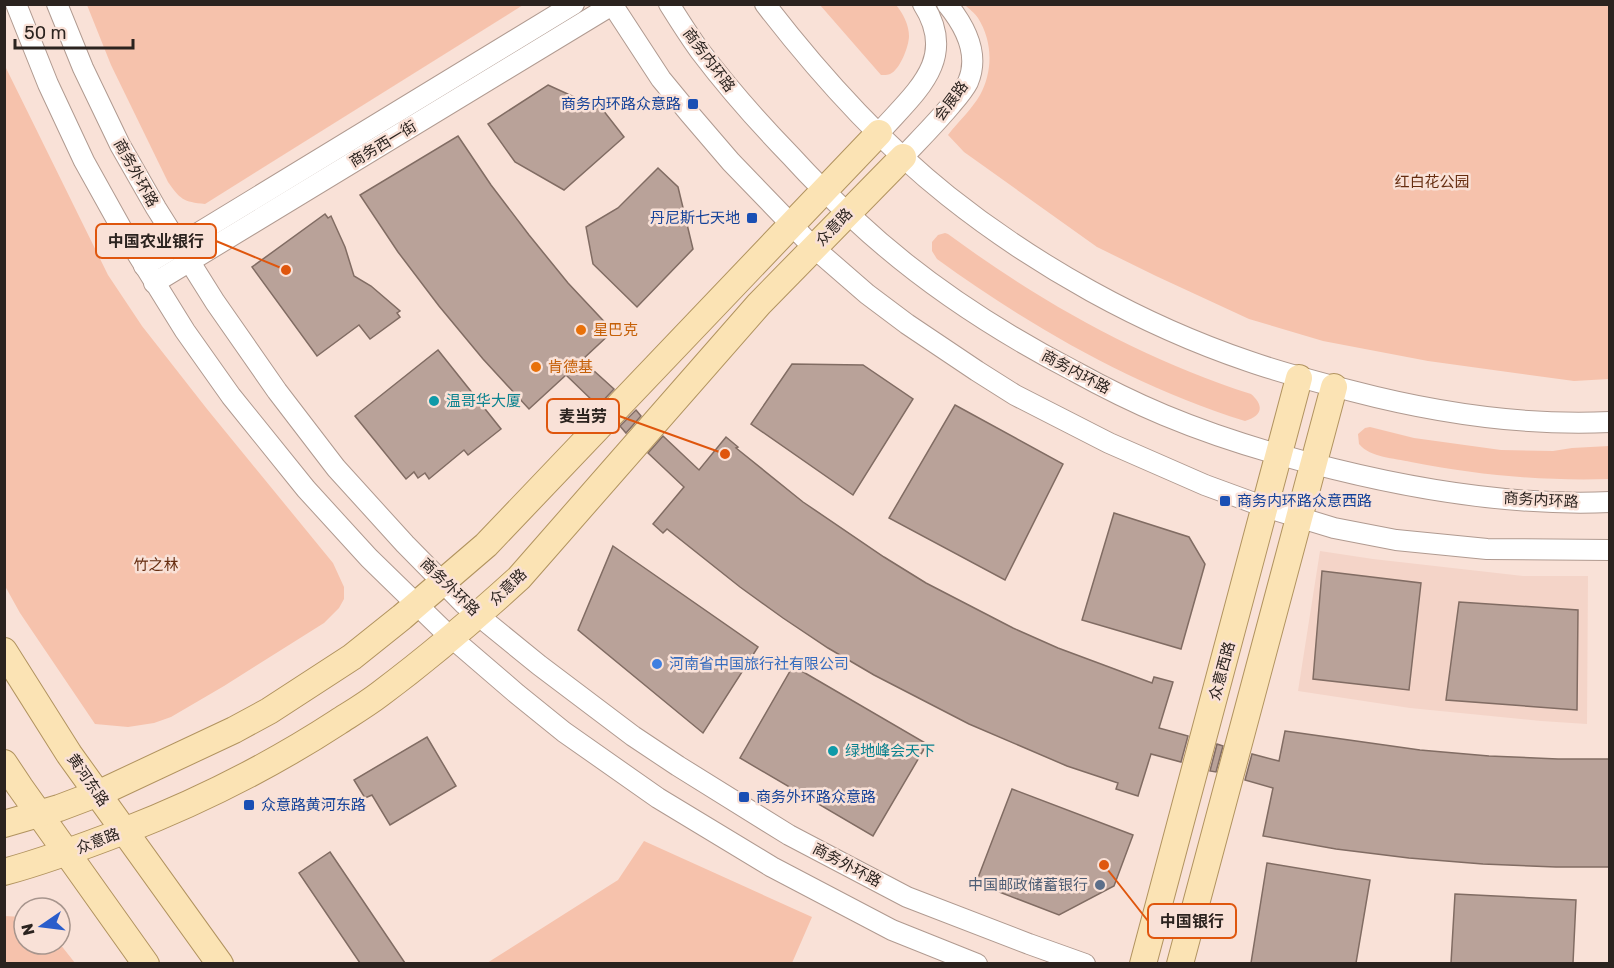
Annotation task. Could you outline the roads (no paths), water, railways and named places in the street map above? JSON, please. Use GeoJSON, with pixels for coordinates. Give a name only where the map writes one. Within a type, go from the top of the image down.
{"type":"FeatureCollection","features":[{"type":"Feature","properties":{"kind":"main road"},"geometry":{"type":"LineString","coordinates":[[4,824],[59,808],[97,793],[225,735],[269,711],[352,657],[417,605],[486,544],[879,133]]}},
{"type":"Feature","properties":{"kind":"main road","name":"众意路"},"geometry":{"type":"LineString","coordinates":[[4,872],[124,831],[203,799],[292,752],[378,696],[478,615],[519,578],[759,304],[903,157]]}},
{"type":"Feature","properties":{"kind":"main road","name":"众意西路"},"geometry":{"type":"LineString","coordinates":[[1143,963],[1299,378]]}},
{"type":"Feature","properties":{"kind":"main road"},"geometry":{"type":"LineString","coordinates":[[1180,963],[1334,387]]}},
{"type":"Feature","properties":{"kind":"main road","name":"黄河东路"},"geometry":{"type":"LineString","coordinates":[[4,651],[69,754],[220,963]]}},
{"type":"Feature","properties":{"kind":"main road"},"geometry":{"type":"LineString","coordinates":[[4,764],[146,963]]}},
{"type":"Feature","properties":{"kind":"street"},"geometry":{"type":"LineString","coordinates":[[16,4],[48,84],[84,161],[123,231],[184,331],[253,424],[306,489],[369,558],[451,637],[517,694],[658,798],[772,867],[892,930],[977,963]]}},
{"type":"Feature","properties":{"kind":"street","name":"商务外环路"},"geometry":{"type":"LineString","coordinates":[[57,4],[83,68],[120,145],[156,208],[216,302],[277,390],[336,468],[443,583],[539,665],[633,736],[789,835],[907,897],[1085,963]]}},
{"type":"Feature","properties":{"kind":"street","name":"商务西一街"},"geometry":{"type":"LineString","coordinates":[[184,253],[574,4]]}},
{"type":"Feature","properties":{"kind":"street","name":"商务内环路"},"geometry":{"type":"LineString","coordinates":[[669,4],[700,50],[766,130],[848,214],[935,285],[1002,331],[1039,353],[1129,400],[1164,415],[1279,455],[1439,492],[1542,501],[1610,502]]}},
{"type":"Feature","properties":{"kind":"street"},"geometry":{"type":"LineString","coordinates":[[765,4],[825,77],[903,157],[947,195],[981,221],[1043,262],[1163,327],[1247,361],[1299,378],[1407,404],[1450,412],[1546,421],[1610,422]]}},
{"type":"Feature","properties":{"kind":"street"},"geometry":{"type":"LineString","coordinates":[[879,133],[923,83],[934,64],[937,50],[936,33],[931,17],[923,4]]}},
{"type":"Feature","properties":{"kind":"street","name":"会展路"},"geometry":{"type":"LineString","coordinates":[[903,157],[942,116],[967,83],[972,67],[969,40],[962,24],[947,4]]}},
{"type":"Feature","properties":{"kind":"street"},"geometry":{"type":"LineString","coordinates":[[612,5],[688,113],[731,162],[814,248],[867,294],[907,324],[977,372],[1016,395],[1108,443],[1205,484],[1265,507],[1334,528],[1396,540],[1487,549],[1610,550]]}},
{"type":"Feature","properties":{"kind":"street","name":"商务西一街"},"geometry":{"type":"LineString","coordinates":[[149,274],[612,5]]}},
{"type":"Feature","properties":{"kind":"place","name":"商务内环路众意路"},"geometry":{"type":"Point","coordinates":[693,104]}},
{"type":"Feature","properties":{"kind":"place","name":"丹尼斯七天地"},"geometry":{"type":"Point","coordinates":[752,218]}},
{"type":"Feature","properties":{"kind":"place","name":"中国农业银行"},"geometry":{"type":"Point","coordinates":[286,270]}},
{"type":"Feature","properties":{"kind":"place","name":"星巴克"},"geometry":{"type":"Point","coordinates":[581,330]}},
{"type":"Feature","properties":{"kind":"place","name":"肯德基"},"geometry":{"type":"Point","coordinates":[536,367]}},
{"type":"Feature","properties":{"kind":"place","name":"温哥华大厦"},"geometry":{"type":"Point","coordinates":[434,401]}},
{"type":"Feature","properties":{"kind":"place","name":"麦当劳"},"geometry":{"type":"Point","coordinates":[725,454]}},
{"type":"Feature","properties":{"kind":"place","name":"商务内环路众意西路"},"geometry":{"type":"Point","coordinates":[1225,501]}},
{"type":"Feature","properties":{"kind":"place","name":"河南省中国旅行社有限公司"},"geometry":{"type":"Point","coordinates":[657,664]}},
{"type":"Feature","properties":{"kind":"place","name":"绿地峰会天下"},"geometry":{"type":"Point","coordinates":[833,751]}},
{"type":"Feature","properties":{"kind":"place","name":"商务外环路众意路"},"geometry":{"type":"Point","coordinates":[744,797]}},
{"type":"Feature","properties":{"kind":"place","name":"众意路黄河东路"},"geometry":{"type":"Point","coordinates":[249,805]}},
{"type":"Feature","properties":{"kind":"place","name":"中国银行"},"geometry":{"type":"Point","coordinates":[1104,865]}},
{"type":"Feature","properties":{"kind":"place","name":"中国邮政储蓄银行"},"geometry":{"type":"Point","coordinates":[1100,885]}},
{"type":"Feature","properties":{"kind":"park label","name":"红白花公园"},"geometry":{"type":"Point","coordinates":[1432,182]}},
{"type":"Feature","properties":{"kind":"park label","name":"竹之林"},"geometry":{"type":"Point","coordinates":[156,565]}}]}
